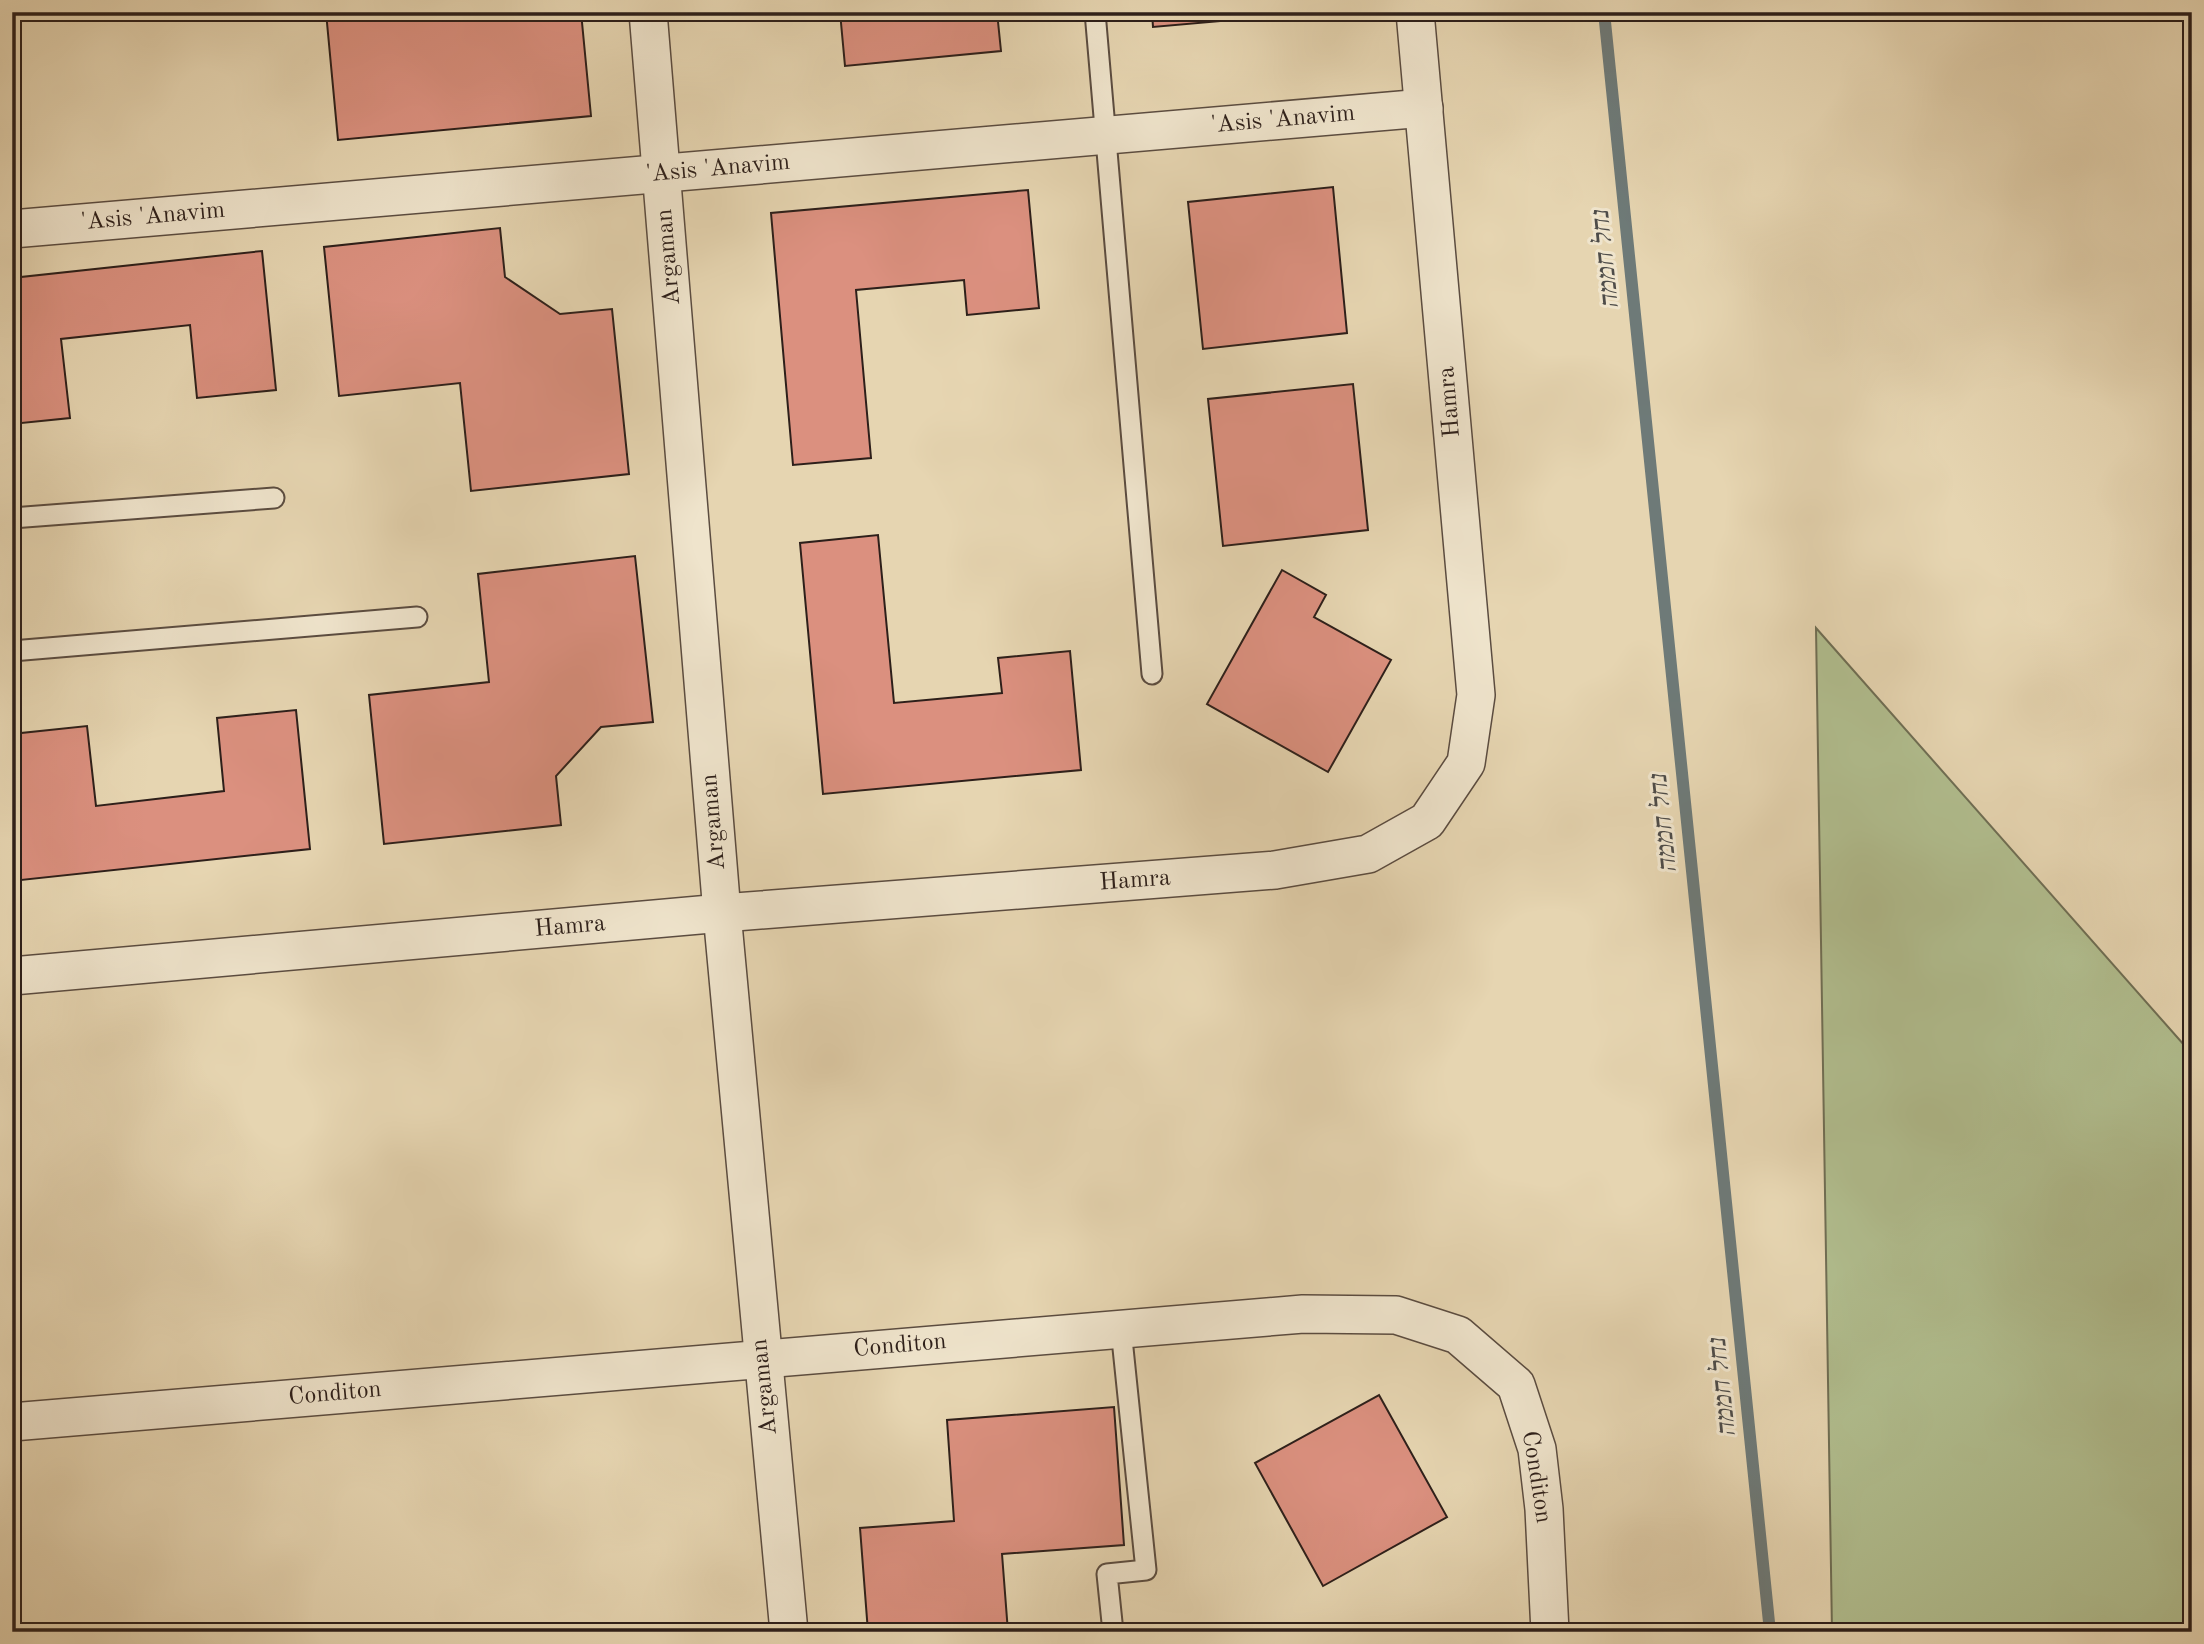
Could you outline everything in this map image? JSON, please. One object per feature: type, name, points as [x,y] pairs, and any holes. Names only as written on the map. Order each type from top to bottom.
[{"type":"street","name":"Argaman","points":[[648,12],[722,913],[789,1632]]},
{"type":"street","name":"Hamra","points":[[12,976],[722,913],[1275,870],[1368,854],[1427,821],[1466,763],[1476,695],[1415,12]]},
{"type":"street","name":"'Asis 'Anavim","points":[[12,229],[1424,108]]},
{"type":"street","name":"Conditon","points":[[12,1422],[762,1357],[1304,1314],[1396,1315],[1458,1335],[1516,1385],[1537,1449],[1545,1509],[1549,1632]]},
{"type":"lane","points":[[1095,12],[1153,674]]},
{"type":"lane","points":[[12,518],[274,498]]},
{"type":"lane","points":[[12,651],[417,617]]},
{"type":"lane","points":[[1113,1632],[1107,1574],[1146,1570],[1121,1329]]},
{"type":"green space","points":[[1816,628],[2192,1054],[2192,1632],[1832,1632]]},
{"type":"building","points":[[326,12],[581,12],[591,116],[338,140]]},
{"type":"building","points":[[840,12],[997,12],[1001,51],[845,66]]},
{"type":"building","points":[[1152,12],[1324,12],[1153,27]]},
{"type":"building","points":[[1333,187],[1347,333],[1203,349],[1188,202]]},
{"type":"building","points":[[1028,190],[1039,308],[967,315],[964,280],[856,290],[871,458],[793,465],[771,213]]},
{"type":"building","points":[[500,228],[505,277],[560,314],[612,309],[629,474],[471,491],[460,383],[339,396],[324,247]]},
{"type":"building","points":[[262,251],[276,390],[197,398],[190,325],[61,339],[70,418],[12,424],[12,278]]},
{"type":"building","points":[[1353,384],[1368,530],[1223,546],[1208,399]]},
{"type":"building","points":[[878,535],[894,703],[1002,693],[998,658],[1070,651],[1081,770],[823,794],[800,543]]},
{"type":"building","points":[[635,556],[653,722],[601,727],[556,776],[561,825],[384,844],[369,695],[489,682],[478,574]]},
{"type":"building","points":[[1282,570],[1326,595],[1314,617],[1391,660],[1328,772],[1207,704]]},
{"type":"building","points":[[296,710],[310,849],[12,881],[12,734],[87,726],[96,806],[224,791],[217,718]]},
{"type":"building","points":[[1379,1395],[1447,1517],[1323,1586],[1255,1463]]},
{"type":"building","points":[[1114,1407],[1124,1545],[1002,1554],[1008,1632],[868,1632],[860,1528],[954,1521],[947,1420]]},
{"type":"building","points":[[1474,1629],[1474,1632],[1414,1632]]},
{"type":"waterway","name":"נחל חממה","points":[[1604,12],[1770,1632]]}]
